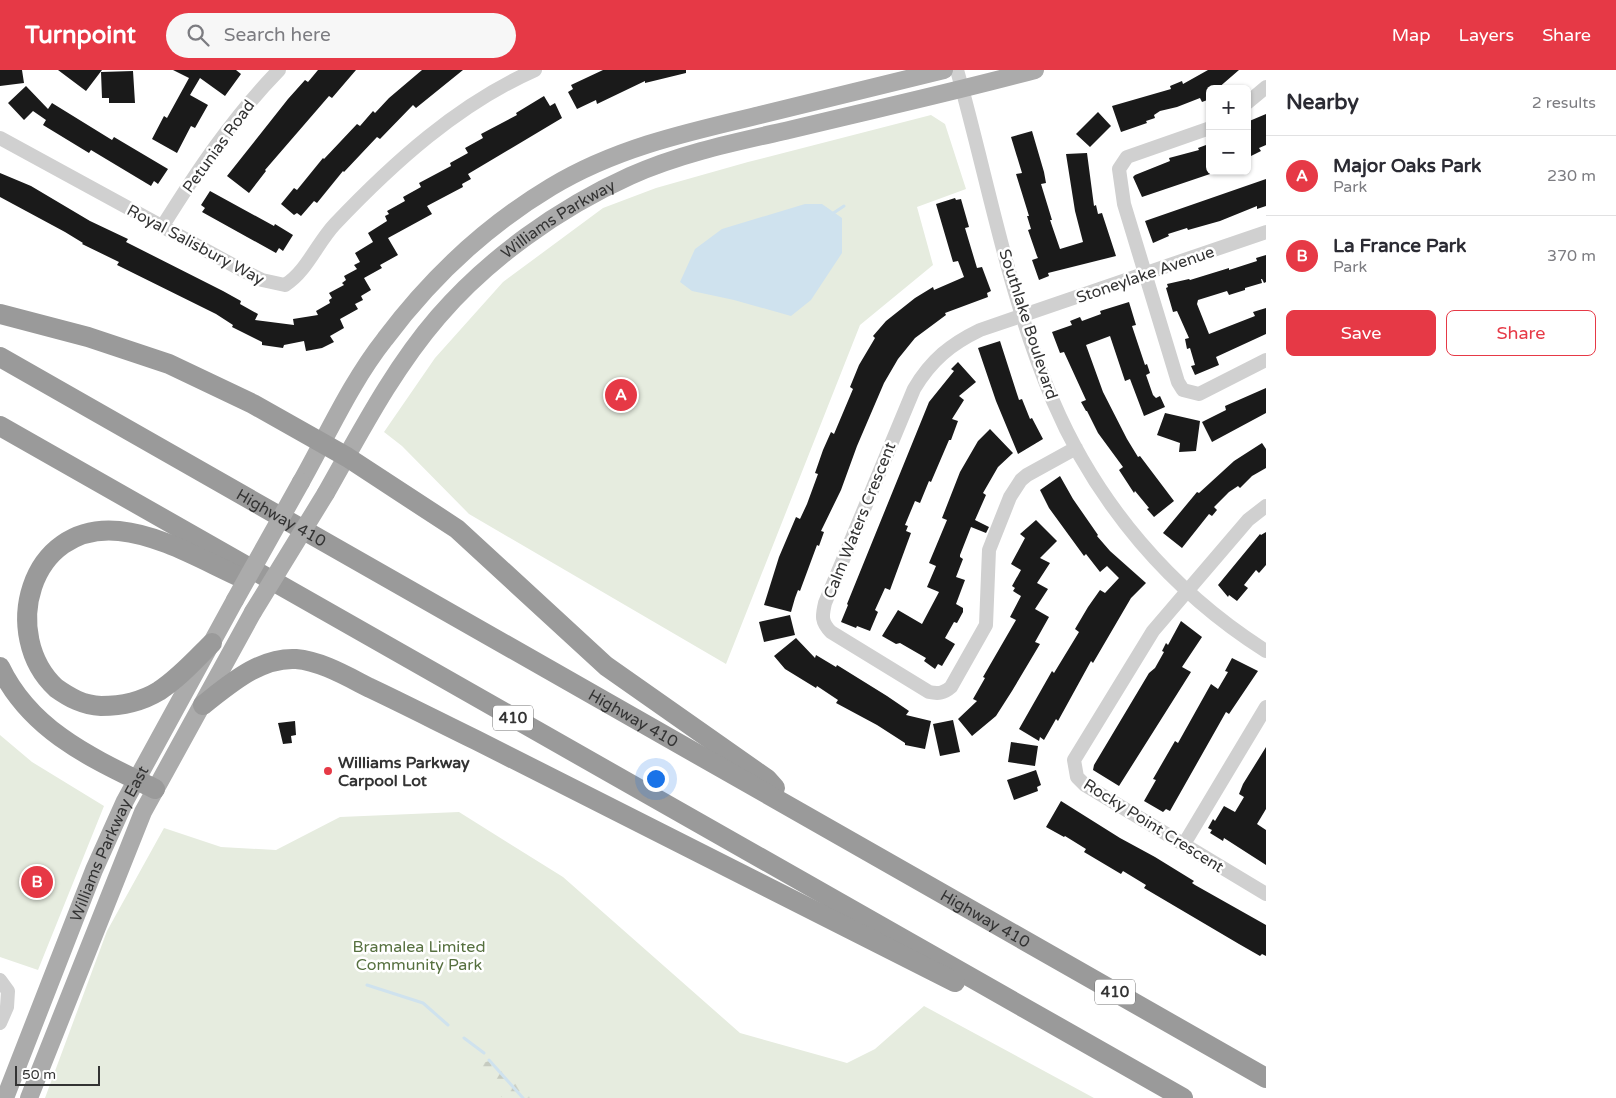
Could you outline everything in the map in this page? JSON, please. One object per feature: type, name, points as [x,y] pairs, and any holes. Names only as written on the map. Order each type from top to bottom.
[{"type":"highway","points":[[0,314],[88,337],[169,364],[253,404],[346,457],[457,529],[606,666],[767,779],[795,810]]},
{"type":"highway","name":"Highway 410","points":[[0,357],[565,677],[1266,1078]]},
{"type":"highway","name":"410","points":[[0,426],[1183,1098]]},
{"type":"highway","points":[[212,643],[175,679],[145,698],[120,705],[80,703],[48,683],[30,661],[22,635],[20,616],[24,590],[32,573],[46,554],[64,541],[86,533],[118,530],[173,547],[278,594],[302,599]]},
{"type":"highway","points":[[203,704],[229,685],[266,663],[281,659],[298,660],[325,668],[415,709],[754,878],[992,1002],[1028,1009]]},
{"type":"highway","points":[[0,667],[21,703],[38,721],[60,737],[155,789]]},
{"type":"main road","name":"Williams Parkway","points":[[236,600],[354,386],[383,340],[420,294],[451,263],[495,227],[551,186],[615,155],[673,135],[944,70]]},
{"type":"main road","name":"Williams Parkway","points":[[253,612],[406,360],[438,317],[471,284],[516,246],[571,207],[631,176],[694,152],[1035,70]]},
{"type":"main road","name":"Williams Parkway East","points":[[5,1098],[94,870],[136,780],[236,600]]},
{"type":"main road","name":"Williams Parkway East","points":[[29,1098],[126,851],[155,789],[253,612]]},
{"type":"street","name":"Petunias Road","points":[[162,227],[206,157],[279,70]]},
{"type":"street","name":"Royal Salisbury Way","points":[[0,138],[262,280],[285,285],[295,278],[333,226],[388,171],[441,127],[482,98],[506,83],[536,70]]},
{"type":"street","name":"Southlake Boulevard","points":[[957,70],[1023,315],[1053,400],[1076,448],[1121,519],[1142,546],[1187,591],[1232,627],[1266,650]]},
{"type":"street","points":[[1251,100],[1266,87]]},
{"type":"street","points":[[1206,129],[1127,157],[1122,162],[1119,176],[1124,204],[1178,382],[1183,390],[1199,394],[1266,360]]},
{"type":"street","name":"Stoneylake Avenue","points":[[1023,315],[1266,232]]},
{"type":"street","name":"Calm Waters Crescent","points":[[1023,315],[963,338],[947,348],[924,373],[914,388],[825,603],[822,616],[823,625],[831,632],[929,692],[942,693],[951,687],[986,625],[990,550],[1010,497],[1021,480],[1027,475],[1076,448]]},
{"type":"street","name":"Rocky Point Crescent","points":[[1266,506],[1248,520],[1145,642],[1074,760],[1077,778],[1085,785],[1266,894]]},
{"type":"street","points":[[1184,844],[1266,707]]},
{"type":"street","points":[[0,980],[8,991],[7,1007],[0,1023]]},
{"type":"green space","points":[[931,115],[945,124],[966,189],[917,207],[933,265],[860,325],[726,664],[469,514],[402,446],[384,432],[435,358],[503,282],[603,208],[656,188],[748,162]]},
{"type":"green space","points":[[0,735],[32,762],[104,806],[38,970],[0,957]]},
{"type":"green space","name":"Bramalea Limited Community Park","points":[[459,812],[563,877],[740,1033],[847,1063],[875,1049],[924,1006],[1094,1098],[45,1098],[107,931],[164,828],[221,847],[276,850],[340,817]]},
{"type":"green space","points":[[501,1058],[530,1088],[543,1098],[500,1097],[479,1067],[482,1063]]},
{"type":"water","points":[[805,204],[822,204],[842,218],[842,253],[811,300],[791,316],[734,300],[692,291],[680,282],[695,249],[722,229]]},
{"type":"building","points":[[0,70],[22,70],[24,83],[0,86]]},
{"type":"building","points":[[58,70],[102,70],[86,91]]},
{"type":"building","points":[[173,70],[236,70],[241,74],[225,96],[200,78],[190,95],[208,105],[195,128],[191,126],[177,153],[152,139],[164,116],[167,118],[189,78]]},
{"type":"building","points":[[318,70],[356,70],[332,98],[329,96],[265,170],[249,193],[227,176],[288,99],[305,80],[308,82]]},
{"type":"building","points":[[422,70],[463,70],[416,108],[413,105],[380,139],[377,137],[343,171],[317,203],[314,201],[301,216],[297,213],[294,215],[281,204],[294,188],[297,190],[323,158],[357,124],[360,126],[373,111],[375,113],[389,98]]},
{"type":"building","points":[[603,70],[686,70],[686,73],[645,83],[645,81],[597,104],[596,100],[577,109],[568,92],[573,89],[571,85]]},
{"type":"building","points":[[1208,70],[1239,70],[1222,85],[1206,85],[1206,100],[1202,102],[1200,98],[1160,111],[1154,115],[1155,118],[1146,121],[1147,123],[1121,132],[1112,106],[1171,89],[1170,86],[1182,81],[1183,84]]},
{"type":"building","points":[[133,71],[135,103],[109,103],[109,98],[102,98],[101,72]]},
{"type":"building","points":[[26,86],[48,109],[52,103],[112,140],[114,137],[168,169],[158,184],[154,181],[151,186],[91,150],[89,153],[43,125],[46,120],[33,111],[24,120],[8,103]]},
{"type":"building","points":[[544,96],[550,106],[555,103],[562,118],[468,174],[471,179],[462,184],[463,187],[427,206],[432,214],[388,238],[398,255],[380,265],[382,268],[364,278],[371,290],[361,296],[363,300],[355,304],[358,309],[340,319],[344,328],[330,336],[334,342],[322,348],[306,351],[304,341],[284,345],[283,348],[262,345],[262,342],[232,327],[233,325],[216,314],[117,265],[119,262],[82,244],[65,232],[0,197],[0,173],[31,186],[90,221],[128,239],[126,242],[241,301],[240,304],[258,314],[255,320],[294,325],[293,319],[318,315],[316,311],[330,303],[329,300],[332,298],[329,293],[344,285],[342,283],[346,280],[344,276],[357,269],[354,265],[360,262],[355,253],[373,242],[368,233],[387,221],[385,216],[389,214],[387,211],[405,201],[403,197],[421,187],[419,183],[451,166],[450,163],[468,153],[465,148],[483,138],[481,134],[517,115],[516,113]]},
{"type":"building","points":[[1098,112],[1111,126],[1090,147],[1076,134]]},
{"type":"building","points":[[1266,114],[1266,145],[1259,148],[1261,151],[1251,156],[1251,130],[1251,120]]},
{"type":"building","points":[[1032,131],[1046,183],[1041,184],[1060,249],[1083,242],[1075,211],[1066,154],[1087,153],[1094,206],[1096,205],[1098,214],[1102,213],[1116,256],[1048,273],[1049,276],[1039,280],[1032,260],[1038,258],[1028,230],[1031,229],[1027,216],[1029,216],[1016,174],[1022,173],[1011,137]]},
{"type":"building","points":[[1206,145],[1207,175],[1142,197],[1133,177],[1135,175],[1170,161],[1169,158],[1199,150],[1198,148]]},
{"type":"building","points":[[1266,179],[1266,206],[1257,209],[1257,206],[1220,221],[1168,234],[1169,236],[1153,243],[1145,221]]},
{"type":"building","points":[[210,191],[293,235],[283,251],[279,248],[276,253],[202,212],[205,208],[201,205]]},
{"type":"building","points":[[955,198],[956,200],[961,199],[969,227],[965,228],[977,268],[982,267],[991,291],[987,293],[988,297],[945,313],[946,315],[915,338],[898,359],[884,383],[857,446],[841,490],[821,531],[824,532],[819,546],[817,545],[791,612],[764,605],[779,557],[796,517],[800,519],[807,504],[818,474],[815,473],[823,450],[831,432],[834,434],[853,389],[850,387],[859,365],[875,338],[873,336],[886,321],[915,298],[933,287],[934,290],[964,277],[958,261],[953,262],[936,204]]},
{"type":"building","points":[[1266,255],[1266,282],[1264,283],[1261,279],[1262,283],[1245,288],[1245,290],[1229,295],[1227,291],[1198,300],[1197,304],[1209,334],[1255,316],[1253,312],[1266,308],[1266,334],[1216,357],[1219,365],[1195,375],[1191,366],[1195,365],[1190,348],[1187,349],[1185,339],[1189,338],[1177,311],[1173,312],[1166,288],[1168,287],[1167,284],[1190,280],[1229,268],[1229,270],[1257,261],[1256,258]]},
{"type":"building","points":[[1129,302],[1136,325],[1132,326],[1145,365],[1147,364],[1150,373],[1146,375],[1153,395],[1156,398],[1160,396],[1165,407],[1144,416],[1130,379],[1125,381],[1110,336],[1086,345],[1103,392],[1127,439],[1138,457],[1140,456],[1174,501],[1154,517],[1135,491],[1134,493],[1119,470],[1123,467],[1098,433],[1081,402],[1086,400],[1064,352],[1060,353],[1052,332],[1072,325],[1070,321],[1080,317],[1082,321],[1101,314],[1100,311]]},
{"type":"building","points":[[1000,341],[1019,400],[1022,399],[1030,419],[1032,418],[1043,439],[1018,454],[996,401],[978,348]]},
{"type":"building","points":[[958,362],[976,382],[959,396],[964,400],[952,419],[958,421],[951,440],[949,440],[920,503],[915,501],[905,525],[908,526],[906,531],[911,533],[890,590],[885,588],[875,610],[878,612],[870,631],[841,622],[929,402],[954,371],[951,369]]},
{"type":"building","points":[[1266,388],[1266,413],[1212,442],[1202,422],[1226,410],[1225,406]]},
{"type":"building","points":[[1165,413],[1200,421],[1196,451],[1179,452],[1180,443],[1157,435]]},
{"type":"building","points":[[990,429],[1013,453],[998,467],[983,493],[986,495],[975,520],[989,527],[986,533],[971,527],[960,555],[963,559],[956,577],[965,580],[956,604],[963,608],[963,612],[957,623],[954,622],[945,638],[955,644],[942,666],[938,664],[935,669],[924,661],[926,658],[900,643],[896,644],[882,636],[898,610],[922,624],[939,592],[927,587],[936,566],[929,563],[947,520],[942,518],[960,472],[978,441]]},
{"type":"building","points":[[1262,443],[1266,449],[1266,468],[1252,476],[1240,488],[1238,486],[1229,492],[1214,507],[1217,510],[1212,516],[1209,514],[1182,548],[1163,533],[1197,492],[1199,493],[1234,461]]},
{"type":"building","points":[[1060,476],[1097,536],[1110,551],[1146,583],[1131,598],[1093,663],[1091,661],[1058,721],[1056,719],[1044,740],[1040,737],[1039,741],[1019,729],[1052,671],[1054,673],[1079,632],[1075,629],[1088,607],[1100,590],[1105,593],[1119,578],[1107,566],[1100,572],[1086,554],[1084,556],[1049,508],[1040,490]]},
{"type":"building","points":[[1036,520],[1057,541],[1040,558],[1050,563],[1037,583],[1048,589],[1035,609],[1049,617],[1035,642],[1040,644],[996,716],[972,736],[958,719],[977,701],[973,699],[985,678],[983,677],[1016,620],[1010,617],[1021,596],[1013,591],[1015,588],[1012,586],[1021,570],[1011,564],[1025,538],[1020,534]]},
{"type":"building","points":[[1266,532],[1266,565],[1259,573],[1256,570],[1244,585],[1248,588],[1237,601],[1229,595],[1228,597],[1218,585],[1260,534]]},
{"type":"building","points":[[790,615],[795,635],[764,642],[759,622]]},
{"type":"building","points":[[1181,621],[1202,637],[1182,667],[1191,672],[1119,786],[1093,770],[1094,765],[1149,673],[1155,668],[1164,652],[1162,651],[1166,643],[1168,645]]},
{"type":"building","points":[[796,638],[815,658],[816,655],[836,667],[837,665],[887,696],[909,711],[906,715],[931,721],[925,749],[905,745],[905,743],[877,725],[836,703],[838,700],[817,686],[816,688],[785,669],[774,656]]},
{"type":"building","points":[[1232,658],[1258,671],[1229,714],[1226,712],[1170,811],[1166,809],[1163,812],[1144,801],[1156,780],[1153,779],[1175,741],[1178,743],[1211,684],[1218,689],[1228,672],[1225,671]]},
{"type":"building","points":[[953,720],[960,752],[940,756],[933,724]]},
{"type":"building","points":[[295,721],[296,735],[291,736],[292,743],[283,744],[278,723]]},
{"type":"building","points":[[1011,742],[1038,746],[1035,766],[1008,762]]},
{"type":"building","points":[[1266,747],[1266,809],[1257,824],[1266,830],[1266,865],[1224,838],[1223,841],[1210,833],[1212,830],[1208,828],[1213,819],[1215,821],[1224,806],[1235,812],[1244,797],[1239,794],[1243,784]]},
{"type":"building","points":[[1036,770],[1041,785],[1037,787],[1038,791],[1014,800],[1007,780]]},
{"type":"building","points":[[1061,801],[1194,881],[1192,883],[1195,885],[1266,925],[1266,956],[1262,954],[1260,956],[1239,944],[1144,888],[1146,885],[1123,871],[1121,874],[1084,852],[1086,849],[1046,827]]},
{"type":"waterway","points":[[832,214],[844,206]]},
{"type":"waterway","points":[[367,985],[423,1003],[448,1025]]},
{"type":"waterway","points":[[464,1038],[484,1053]]},
{"type":"waterway","points":[[489,1060],[523,1098]]},
{"type":"place","name":"Major Oaks Park","points":[[621,395]]},
{"type":"place","name":"Williams Parkway Carpool Lot","points":[[328,771]]},
{"type":"place","name":"La France Park","points":[[37,882]]}]
